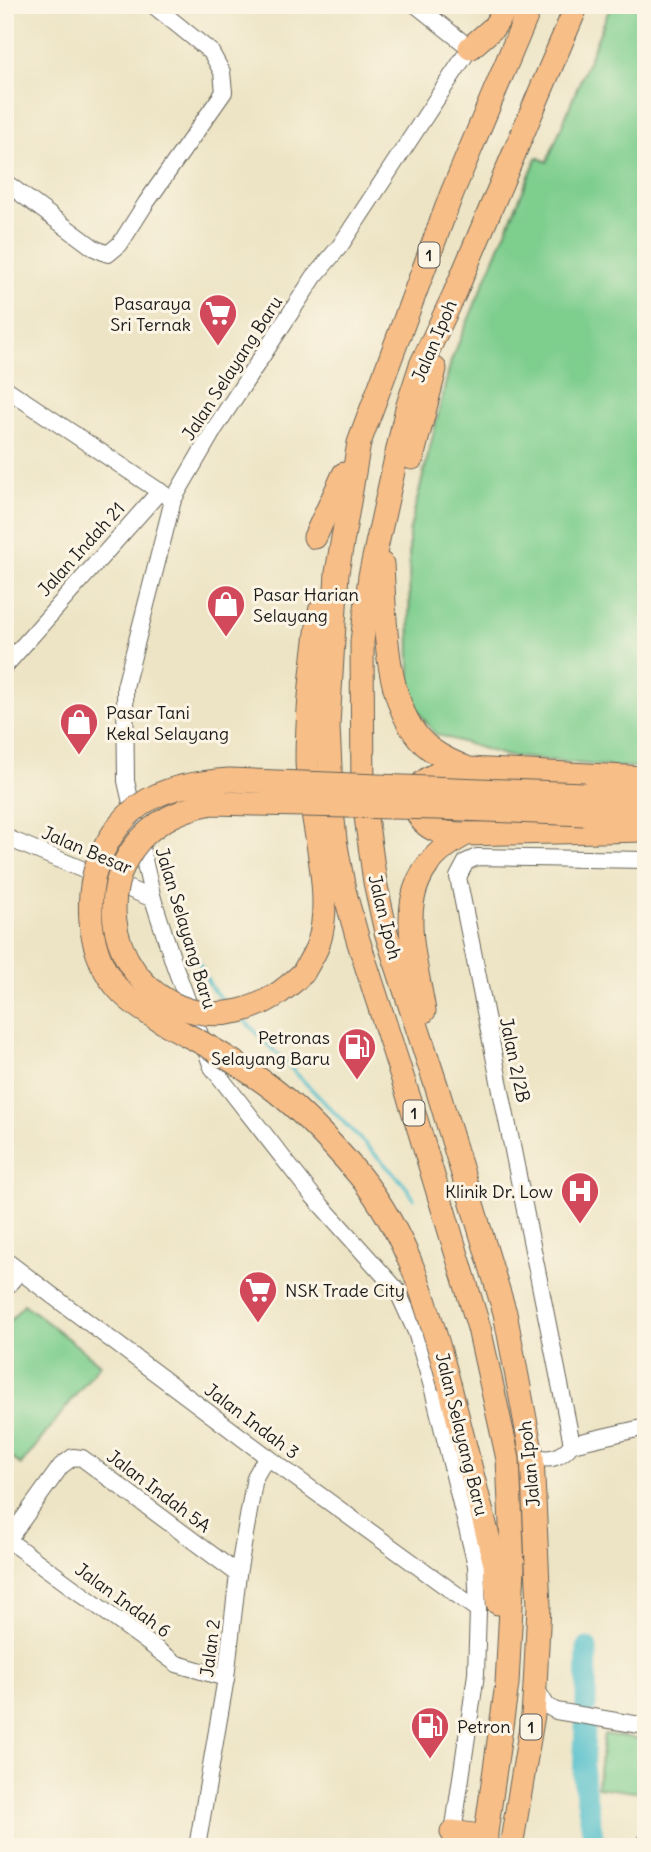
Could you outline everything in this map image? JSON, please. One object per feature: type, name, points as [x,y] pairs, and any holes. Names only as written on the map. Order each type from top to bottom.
[{"type":"highway","points":[[470,48],[493,28],[509,5]]},
{"type":"highway","name":"Jalan Ipoh","points":[[485,1842],[507,1684],[513,1569],[508,1459],[479,1328],[358,940],[335,840],[329,775],[331,660],[337,573],[359,443],[452,193],[531,5]]},
{"type":"highway","name":"Jalan Ipoh","points":[[511,1847],[530,1734],[535,1686],[539,1606],[531,1456],[505,1313],[437,1088],[386,932],[375,881],[363,782],[362,642],[370,576],[407,408],[421,365],[454,295],[577,5]]},
{"type":"highway","points":[[470,48],[491,40],[497,41],[502,53],[503,68]]},
{"type":"highway","points":[[406,487],[454,295]]},
{"type":"highway","points":[[315,537],[359,443]]},
{"type":"highway","points":[[349,492],[323,589],[312,665],[307,761],[321,875],[323,919],[318,943],[303,973],[273,998],[237,1012],[194,1010],[170,1003],[145,984],[125,957],[115,923],[114,890],[133,849],[148,830],[192,807],[212,803],[437,808],[584,804],[646,797]]},
{"type":"highway","points":[[380,536],[394,692],[415,735],[448,760],[469,769]]},
{"type":"highway","points":[[646,778],[469,769],[436,775],[417,789],[414,799],[416,812],[424,822],[433,829],[448,834],[646,830]]},
{"type":"highway","points":[[495,1784],[498,1582],[494,1555],[450,1387],[415,1271],[382,1206],[360,1177],[291,1104],[264,1083],[203,1044],[139,1009],[118,990],[103,968],[93,940],[89,897],[92,879],[106,845],[128,815],[159,794],[177,786],[200,782],[229,780],[584,804],[646,816]]},
{"type":"highway","points":[[437,1088],[417,969],[411,897],[418,877],[432,858],[448,843],[466,834]]},
{"type":"highway","points":[[451,1839],[485,1842]]},
{"type":"street","points":[[5,182],[94,248],[108,254],[120,244],[224,92],[222,72],[211,52],[153,5]]},
{"type":"street","points":[[416,5],[470,48]]},
{"type":"street","name":"Jalan Selayang Baru","points":[[451,1839],[477,1674],[478,1610],[475,1565],[433,1390],[416,1332],[401,1296],[312,1195],[212,1067],[153,899],[126,780],[125,687],[166,496],[215,428],[314,277],[340,246],[470,48]]},
{"type":"street","points":[[5,388],[166,496]]},
{"type":"street","name":"Jalan Indah 21","points":[[5,666],[166,496]]},
{"type":"street","name":"Jalan Besar","points":[[5,837],[153,899]]},
{"type":"street","name":"Jalan 2/2B","points":[[572,1444],[458,877],[466,862],[477,857],[645,859]]},
{"type":"street","name":"Jalan Indah 3","points":[[5,1260],[478,1610]]},
{"type":"street","points":[[5,1289],[19,1272]]},
{"type":"street","points":[[531,1456],[547,1460],[558,1457],[572,1444],[646,1427]]},
{"type":"street","name":"Jalan 2","points":[[197,1847],[226,1678],[238,1574],[255,1477],[267,1456]]},
{"type":"street","name":"Jalan Indah 5A","points":[[7,1539],[61,1466],[74,1457],[82,1458],[238,1574]]},
{"type":"street","name":"Jalan Indah 6","points":[[7,1539],[177,1664],[226,1678]]},
{"type":"street","points":[[535,1686],[547,1706],[564,1713],[646,1726]]},
{"type":"street","points":[[530,1734],[536,1726],[564,1713]]},
{"type":"street","points":[[644,1847],[646,1841]]},
{"type":"green space","points":[[611,5],[646,5],[646,767],[612,767],[507,756],[435,734],[420,714],[410,690],[409,533],[451,361],[537,157],[547,162]]},
{"type":"green space","points":[[24,1304],[100,1364],[21,1465],[5,1452],[5,1327]]},
{"type":"green space","points":[[604,1734],[646,1740],[642,1793],[597,1787]]},
{"type":"waterway","points":[[188,940],[212,989],[226,1003]]},
{"type":"waterway","points":[[242,1018],[405,1185],[414,1199]]},
{"type":"waterway","points":[[586,1706],[587,1648]]},
{"type":"waterway","points":[[585,1727],[583,1778],[595,1847]]},
{"type":"place","name":"Pasaraya Sri Ternak","points":[[218,347]]},
{"type":"place","name":"Pasar Harian Selayang","points":[[226,638]]},
{"type":"place","name":"Pasar Tani Kekal Selayang","points":[[79,756]]},
{"type":"place","name":"Petronas Selayang Baru","points":[[357,1081]]},
{"type":"place","name":"Klinik Dr. Low","points":[[580,1225]]},
{"type":"place","name":"NSK Trade City","points":[[258,1324]]},
{"type":"place","name":"Petron","points":[[430,1760]]}]
